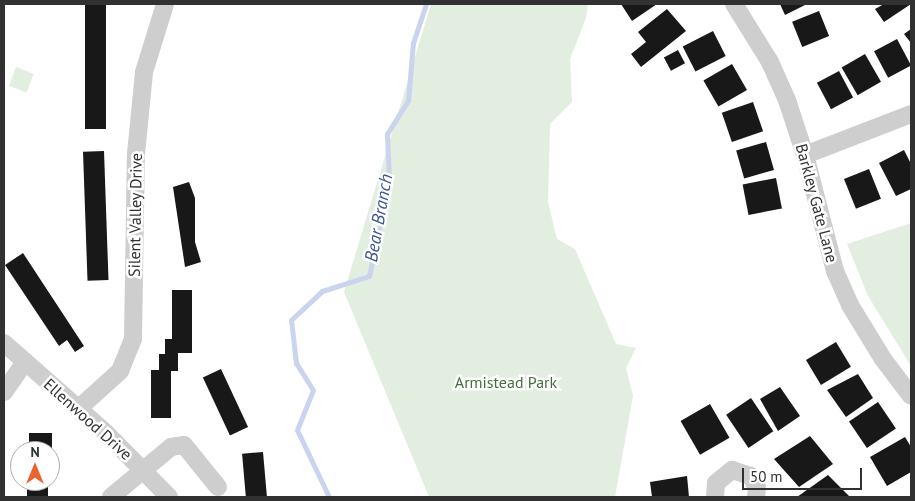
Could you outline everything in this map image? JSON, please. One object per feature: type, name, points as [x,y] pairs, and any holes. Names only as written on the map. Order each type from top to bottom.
[{"type":"street","name":"Silent Valley Drive","points":[[78,409],[120,371],[133,339],[136,154],[144,72],[165,4]]},
{"type":"street","name":"Barkley Gate Lane","points":[[734,4],[770,62],[794,116],[835,271],[865,332],[911,396]]},
{"type":"street","points":[[805,155],[909,115]]},
{"type":"street","name":"Ellenwood Drive","points":[[4,343],[146,471],[169,497]]},
{"type":"street","points":[[4,392],[25,362]]},
{"type":"street","points":[[111,497],[146,471],[171,447],[184,445],[218,487]]},
{"type":"street","points":[[715,497],[716,483],[720,476],[739,470],[755,482],[756,497]]},
{"type":"green space","name":"Armistead Park","points":[[431,4],[588,4],[586,18],[570,59],[572,102],[550,124],[548,202],[557,239],[575,249],[616,344],[636,348],[626,368],[633,396],[615,497],[429,497],[344,292]]},
{"type":"green space","points":[[16,67],[34,74],[27,92],[9,86]]},
{"type":"green space","points":[[911,223],[911,366],[868,296],[847,244]]},
{"type":"building","points":[[85,4],[106,4],[106,129],[85,129]]},
{"type":"building","points":[[621,4],[657,4],[632,21]]},
{"type":"building","points":[[780,4],[807,4],[785,15]]},
{"type":"building","points":[[884,4],[911,4],[884,22],[875,9]]},
{"type":"building","points":[[667,9],[686,31],[641,67],[631,54],[646,42],[638,32]]},
{"type":"building","points":[[819,11],[829,36],[802,47],[792,22]]},
{"type":"building","points":[[911,29],[911,43],[904,34]]},
{"type":"building","points":[[713,31],[726,56],[695,71],[683,46]]},
{"type":"building","points":[[897,39],[911,66],[888,78],[874,51]]},
{"type":"building","points":[[678,50],[685,63],[671,71],[664,58]]},
{"type":"building","points":[[865,54],[881,82],[858,95],[842,68]]},
{"type":"building","points":[[732,64],[747,90],[718,106],[703,80]]},
{"type":"building","points":[[839,71],[853,97],[831,109],[817,83]]},
{"type":"building","points":[[753,102],[763,131],[732,142],[722,113]]},
{"type":"building","points":[[766,142],[774,170],[744,178],[736,151]]},
{"type":"building","points":[[904,150],[911,164],[911,189],[896,196],[879,163]]},
{"type":"building","points":[[104,151],[109,280],[88,281],[83,152]]},
{"type":"building","points":[[869,169],[881,199],[856,209],[844,179]]},
{"type":"building","points":[[776,178],[782,208],[749,215],[743,184]]},
{"type":"building","points":[[189,182],[195,198],[195,242],[201,262],[185,267],[173,187]]},
{"type":"building","points":[[23,253],[84,346],[75,352],[67,340],[59,346],[5,265]]},
{"type":"building","points":[[172,290],[192,290],[192,353],[178,353],[178,371],[171,371],[171,418],[151,418],[151,370],[159,370],[159,354],[165,354],[165,339],[172,339]]},
{"type":"building","points":[[836,342],[851,367],[821,385],[806,360]]},
{"type":"building","points":[[221,369],[248,427],[230,435],[203,377]]},
{"type":"building","points":[[858,374],[873,398],[846,417],[827,390]]},
{"type":"building","points":[[780,387],[800,416],[778,431],[760,399]]},
{"type":"building","points":[[751,398],[773,431],[748,448],[726,415]]},
{"type":"building","points":[[878,402],[896,429],[867,448],[849,422]]},
{"type":"building","points":[[710,404],[730,438],[700,455],[681,421]]},
{"type":"building","points":[[29,433],[52,433],[52,441],[29,441]]},
{"type":"building","points":[[810,436],[833,464],[799,487],[774,459]]},
{"type":"building","points":[[905,437],[911,447],[911,472],[887,486],[870,457]]},
{"type":"building","points":[[263,452],[267,497],[246,497],[242,454]]},
{"type":"building","points":[[828,475],[849,496],[797,497]]},
{"type":"building","points":[[687,476],[689,497],[652,497],[650,482]]},
{"type":"building","points":[[27,491],[48,491],[48,497],[27,497]]},
{"type":"waterway","name":"Bear Branch","points":[[329,497],[297,430],[313,390],[296,363],[291,320],[322,291],[369,276],[389,180],[387,134],[408,100],[413,43],[426,4]]}]
